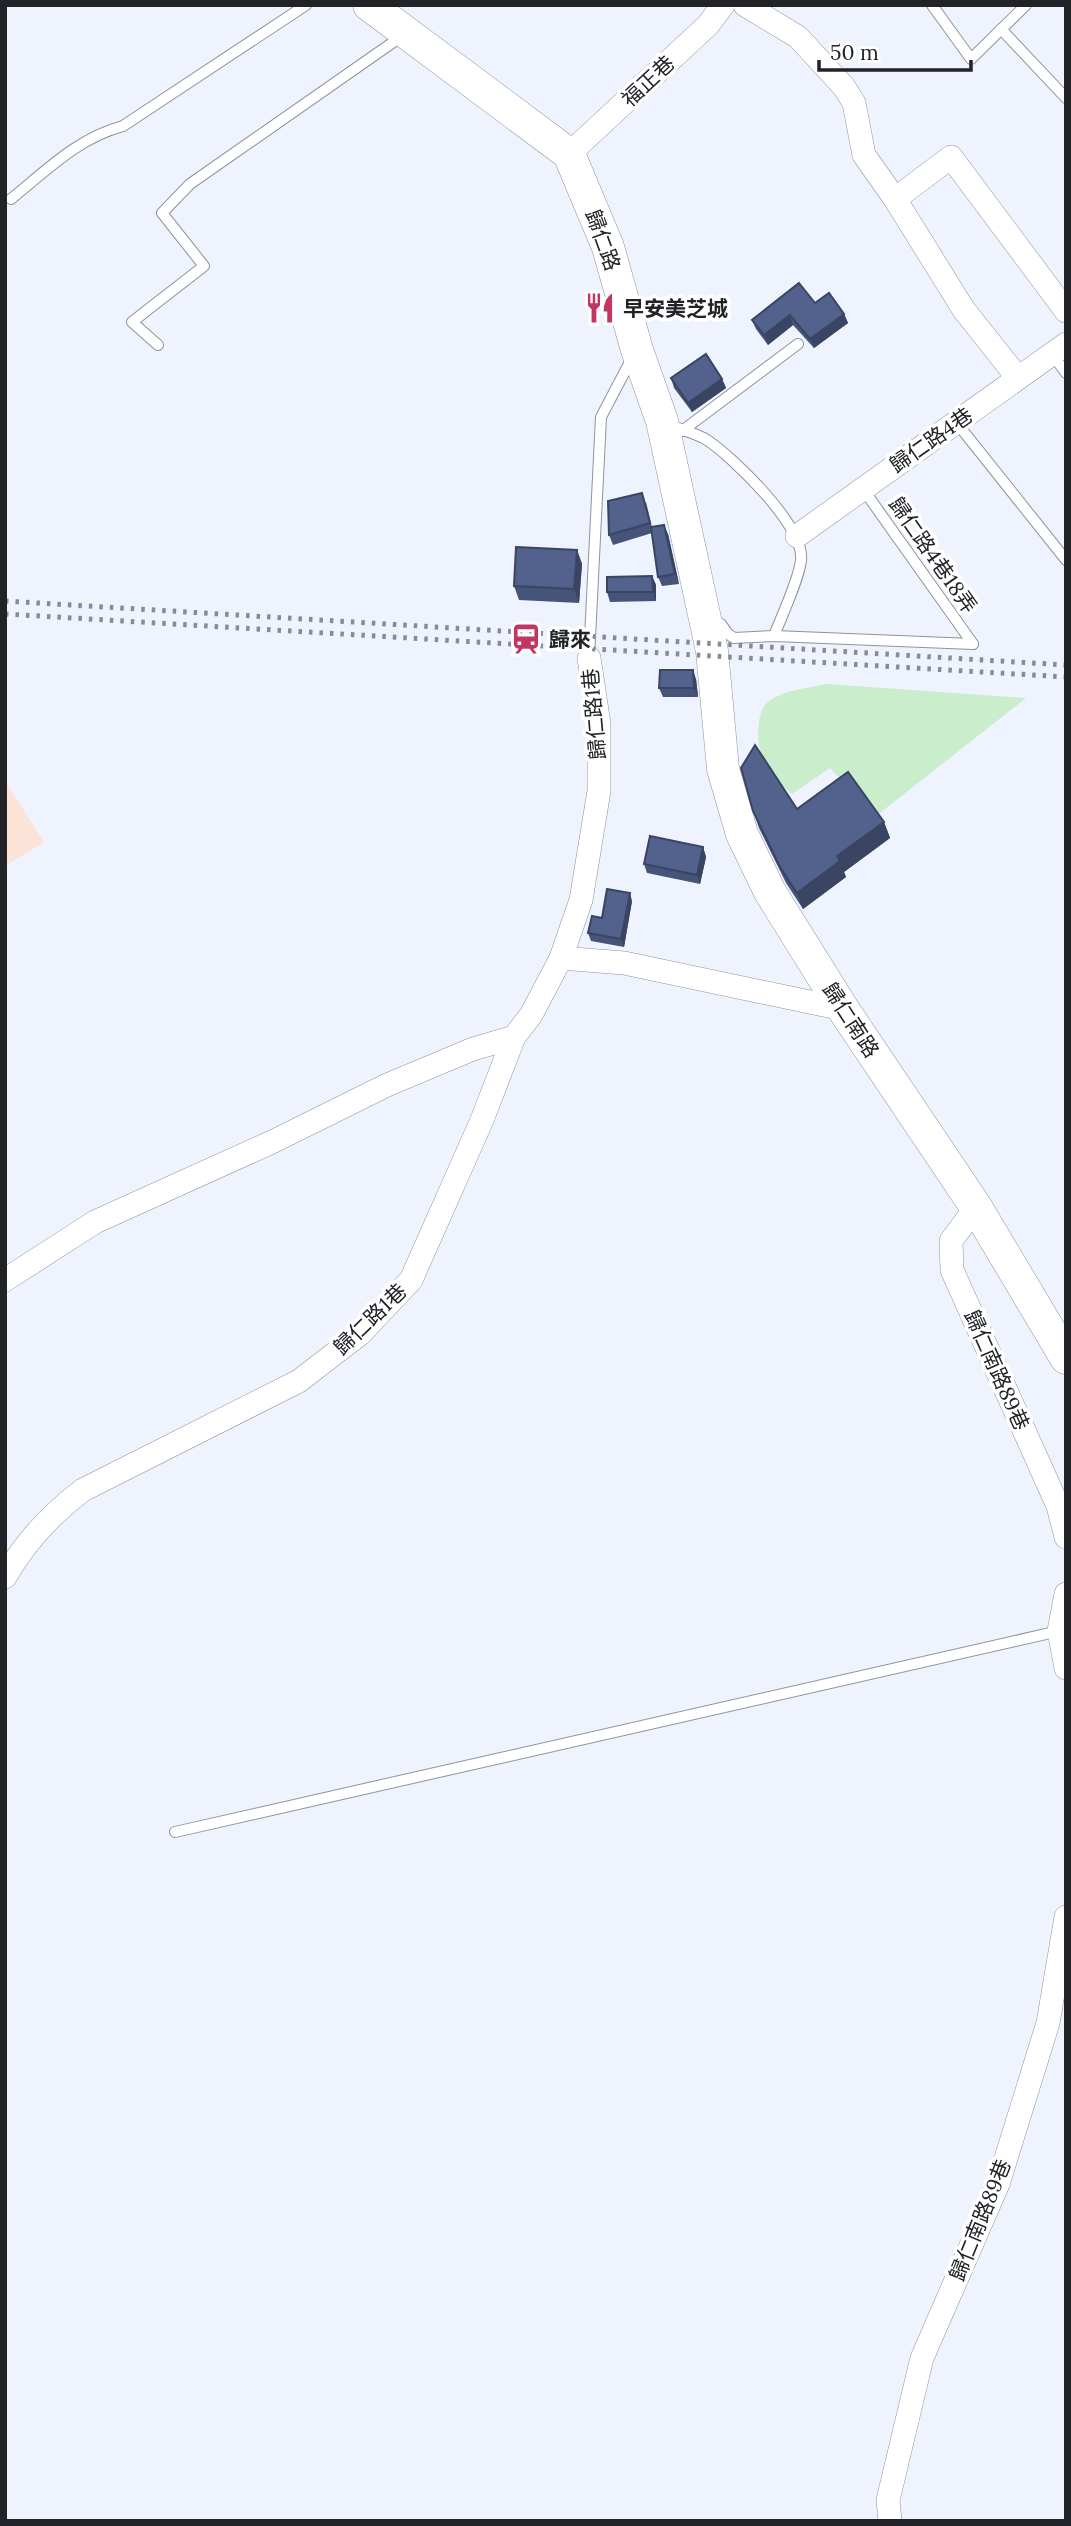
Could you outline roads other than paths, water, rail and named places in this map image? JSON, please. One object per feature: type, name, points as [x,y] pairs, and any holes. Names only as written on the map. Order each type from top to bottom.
[{"type":"street","points":[[369,5],[569,154]]},
{"type":"street","name":"福正巷","points":[[569,154],[708,26],[723,5]]},
{"type":"street","points":[[745,5],[798,37],[844,87],[854,103],[864,155],[964,310],[1018,378]]},
{"type":"street","name":"歸仁路","points":[[569,154],[608,247],[637,350],[672,426],[712,651]]},
{"type":"street","points":[[895,200],[951,156],[1066,311]]},
{"type":"street","name":"歸仁路4巷","points":[[797,536],[1059,349]]},
{"type":"street","name":"歸仁南路","points":[[712,651],[723,769],[742,834],[770,892],[843,1009],[976,1207],[1066,1358]]},
{"type":"street","name":"歸仁路1巷","points":[[5,1577],[54,1512],[83,1490],[299,1381],[360,1334],[411,1280],[482,1120],[514,1037],[531,1015],[561,958],[581,900],[599,791],[599,724],[589,658]]},
{"type":"street","points":[[561,958],[624,963],[843,1009]]},
{"type":"street","points":[[5,1280],[95,1222],[272,1142],[387,1085],[473,1049],[514,1037]]},
{"type":"street","name":"歸仁南路89巷","points":[[976,1207],[951,1241],[952,1270],[1058,1506],[1066,1537]]},
{"type":"street","points":[[1066,1594],[1059,1631],[1066,1668]]},
{"type":"street","name":"歸仁南路89巷","points":[[890,2521],[888,2500],[922,2358],[998,2185],[1048,2023],[1066,1917]]},
{"type":"lane","points":[[11,199],[83,142],[99,133],[122,126],[306,5]]},
{"type":"lane","points":[[933,5],[971,59],[1026,5]]},
{"type":"lane","points":[[1001,29],[1066,98]]},
{"type":"lane","points":[[158,345],[132,322],[204,265],[162,213],[190,184],[405,34]]},
{"type":"lane","points":[[672,426],[799,344]]},
{"type":"lane","points":[[1059,349],[1066,373]]},
{"type":"lane","name":"歸仁路1巷","points":[[589,658],[601,417],[637,350]]},
{"type":"lane","points":[[957,422],[1066,560]]},
{"type":"lane","points":[[672,426],[706,439],[738,467],[784,516],[797,536],[801,559],[774,636],[734,638],[728,635],[717,621],[705,617]]},
{"type":"lane","name":"歸仁路4巷18弄","points":[[774,636],[972,644],[863,488]]},
{"type":"lane","points":[[175,1832],[1059,1631]]},
{"type":"railway","points":[[5,601],[1066,665]]},
{"type":"railway","points":[[5,614],[1066,677]]},
{"type":"place","name":"早安美芝城","points":[[600,308]]},
{"type":"place","name":"歸來","points":[[526,639]]}]
